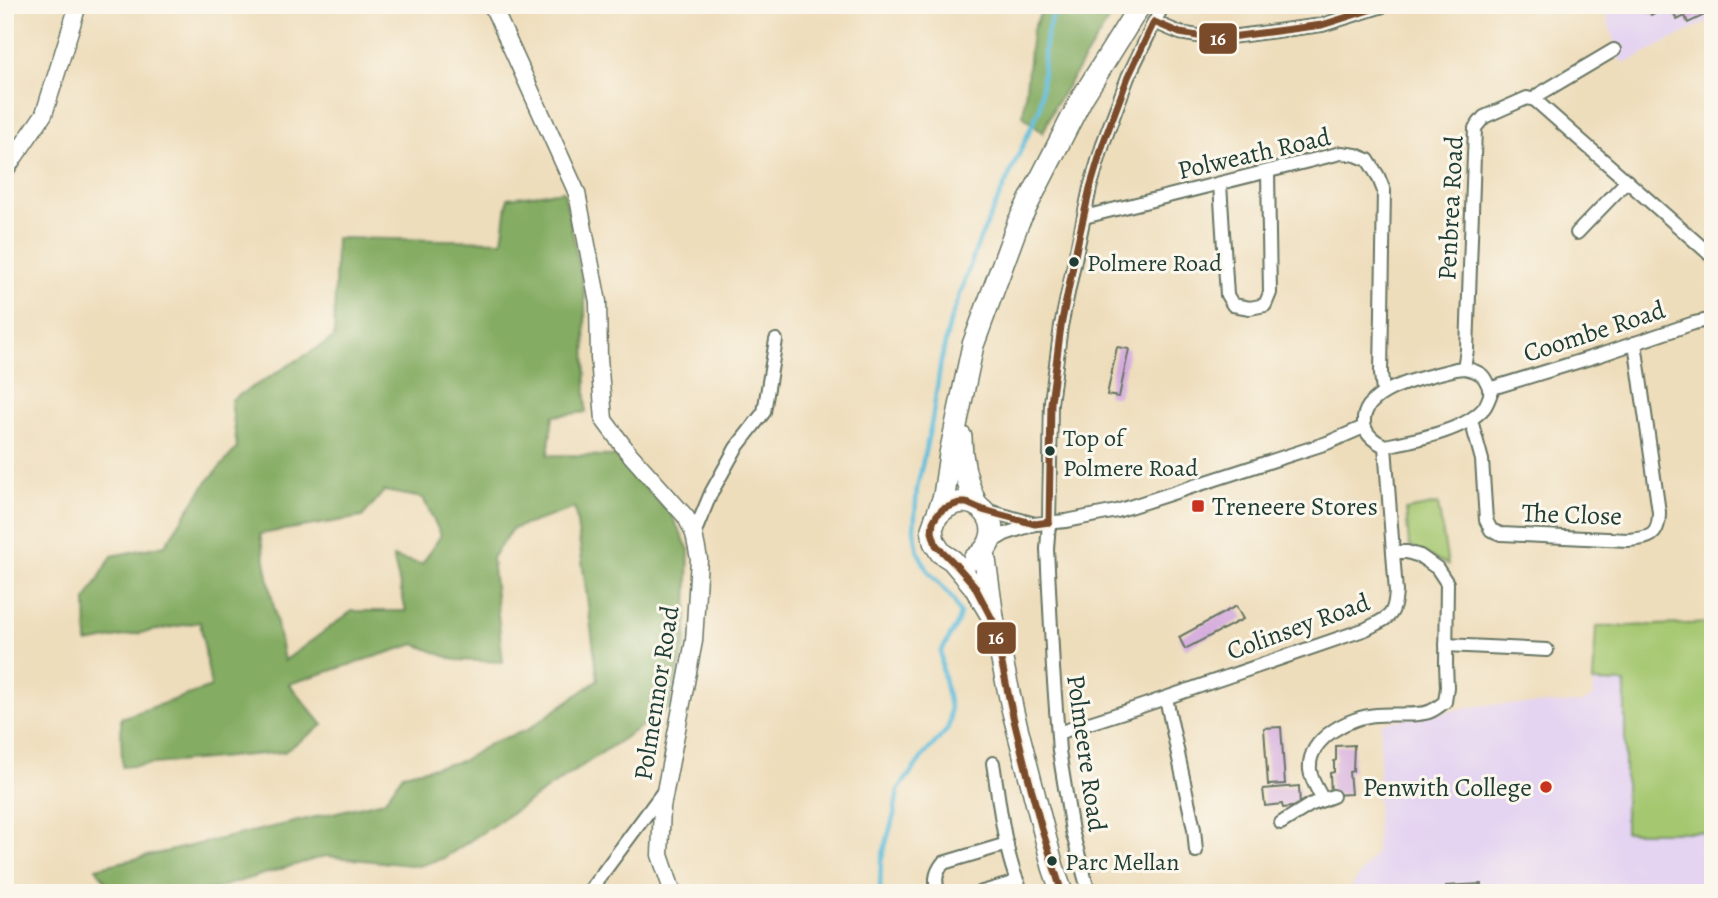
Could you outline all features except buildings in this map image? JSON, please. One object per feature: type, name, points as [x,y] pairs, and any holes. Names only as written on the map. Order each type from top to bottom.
[{"type":"highway","points":[[993,618],[974,586],[951,560],[941,553],[934,542],[932,529],[944,496],[973,345],[1018,223],[1082,98],[1140,5]]},
{"type":"highway","points":[[962,393],[961,443],[969,489],[992,526],[986,548],[993,618],[1016,725],[1062,893]]},
{"type":"highway","points":[[936,517],[944,508],[954,503],[966,502],[980,508]]},
{"type":"highway","points":[[951,560],[963,562],[974,559],[986,548]]},
{"type":"street","points":[[5,171],[44,114],[78,5]]},
{"type":"street","name":"Polmennor Road","points":[[492,5],[577,193],[598,302],[604,420],[627,451],[686,517],[694,534],[699,559],[694,641],[662,807],[660,855],[673,893]]},
{"type":"street","name":"Polmeere Road","points":[[1089,893],[1072,831],[1059,751],[1048,599],[1051,403],[1061,326],[1090,188],[1128,77],[1163,5]]},
{"type":"street","points":[[1154,22],[1180,33],[1215,39],[1322,25],[1386,5]]},
{"type":"street","name":"Penbrea Road","points":[[1464,368],[1475,128],[1484,117],[1527,99],[1535,100],[1538,95],[1614,50]]},
{"type":"street","points":[[1535,100],[1713,257]]},
{"type":"street","name":"Polweath Road","points":[[1084,217],[1341,153],[1368,160],[1384,191],[1383,392]]},
{"type":"street","points":[[1220,184],[1227,295],[1233,305],[1265,305],[1270,293],[1268,172]]},
{"type":"street","points":[[1577,233],[1627,181]]},
{"type":"street","name":"Coombe Road","points":[[1489,389],[1693,323],[1713,319]]},
{"type":"street","points":[[694,534],[711,493],[736,449],[764,412],[776,340]]},
{"type":"street","name":"The Close","points":[[1471,420],[1482,460],[1486,520],[1491,530],[1501,534],[1645,539],[1653,535],[1659,526],[1659,512],[1635,343]]},
{"type":"street","points":[[1464,368],[1478,372],[1485,378],[1491,393],[1486,406],[1471,420],[1455,428],[1385,446],[1368,434],[1364,418],[1375,398],[1383,392],[1402,384],[1464,368]]},
{"type":"street","points":[[986,548],[1005,534],[1035,524],[1117,510],[1327,443],[1364,426]]},
{"type":"street","name":"Colinsey Road","points":[[1058,733],[1366,629],[1390,617],[1395,607],[1396,592],[1385,446]]},
{"type":"street","points":[[980,508],[1035,524]]},
{"type":"street","points":[[1281,823],[1310,805],[1328,798],[1312,779],[1310,767],[1314,749],[1326,736],[1342,725],[1374,715],[1429,713],[1445,702],[1447,583],[1437,568],[1420,556],[1394,552]]},
{"type":"street","points":[[1446,645],[1546,650]]},
{"type":"street","points":[[1166,698],[1194,829],[1196,851]]},
{"type":"street","points":[[979,893],[1020,888],[1007,844],[992,763]]},
{"type":"street","points":[[589,893],[666,789]]},
{"type":"street","points":[[940,893],[937,891],[936,880],[937,871],[943,863],[1007,844]]},
{"type":"shaded area","points":[[1602,5],[1713,5],[1713,20],[1624,64],[1617,55]]},
{"type":"shaded area","name":"Penwith College","points":[[1713,623],[1713,893],[1347,893],[1376,852],[1381,723],[1484,705],[1583,703],[1593,696],[1596,627]]},
{"type":"green space","points":[[1044,5],[1118,5],[1054,107],[1043,133],[1023,116],[1032,32]]},
{"type":"green space","points":[[564,191],[585,295],[586,412],[553,416],[548,455],[615,456],[671,514],[689,550],[686,640],[669,708],[444,858],[419,866],[325,856],[200,893],[114,893],[96,868],[384,801],[403,774],[462,761],[493,742],[527,730],[598,680],[575,508],[512,529],[492,558],[503,662],[455,660],[415,644],[289,684],[323,725],[284,752],[122,767],[121,718],[211,687],[200,622],[87,643],[86,600],[112,556],[165,545],[206,483],[237,448],[231,400],[334,338],[336,238],[502,241],[508,198]],"holes":[[[384,491],[423,498],[441,535],[422,564],[393,557],[406,611],[352,611],[284,661],[260,534],[362,517]]]},
{"type":"green space","points":[[1438,504],[1448,565],[1409,545],[1406,510]]},
{"type":"green space","points":[[1713,623],[1713,832],[1625,832],[1625,683],[1593,682],[1596,627]]},
{"type":"waterway","points":[[878,893],[881,861],[898,790],[923,756],[947,730],[950,721],[941,652],[960,614],[953,599],[928,571],[918,552],[914,529],[917,488],[932,420],[941,361],[950,322],[979,241],[1040,108],[1045,43],[1050,22],[1060,5]]},
{"type":"transit line","name":"16","points":[[1154,22],[1180,33],[1215,39],[1322,25],[1385,5]]},
{"type":"transit line","name":"16","points":[[1049,522],[1051,403],[1061,326],[1077,246],[1104,141],[1128,77],[1154,22]]},
{"type":"transit line","name":"16","points":[[1049,522],[1035,524],[967,503],[959,503],[943,509],[937,515],[932,532],[936,545],[974,585],[993,621],[1023,757],[1062,893]]},
{"type":"place","name":"Polmere Road","points":[[1074,262]]},
{"type":"place","name":"Top of Polmere Road","points":[[1050,451]]},
{"type":"place","name":"Treneere Stores","points":[[1198,506]]},
{"type":"place","name":"Penwith College","points":[[1546,787]]},
{"type":"place","name":"Parc Mellan","points":[[1052,861]]}]
